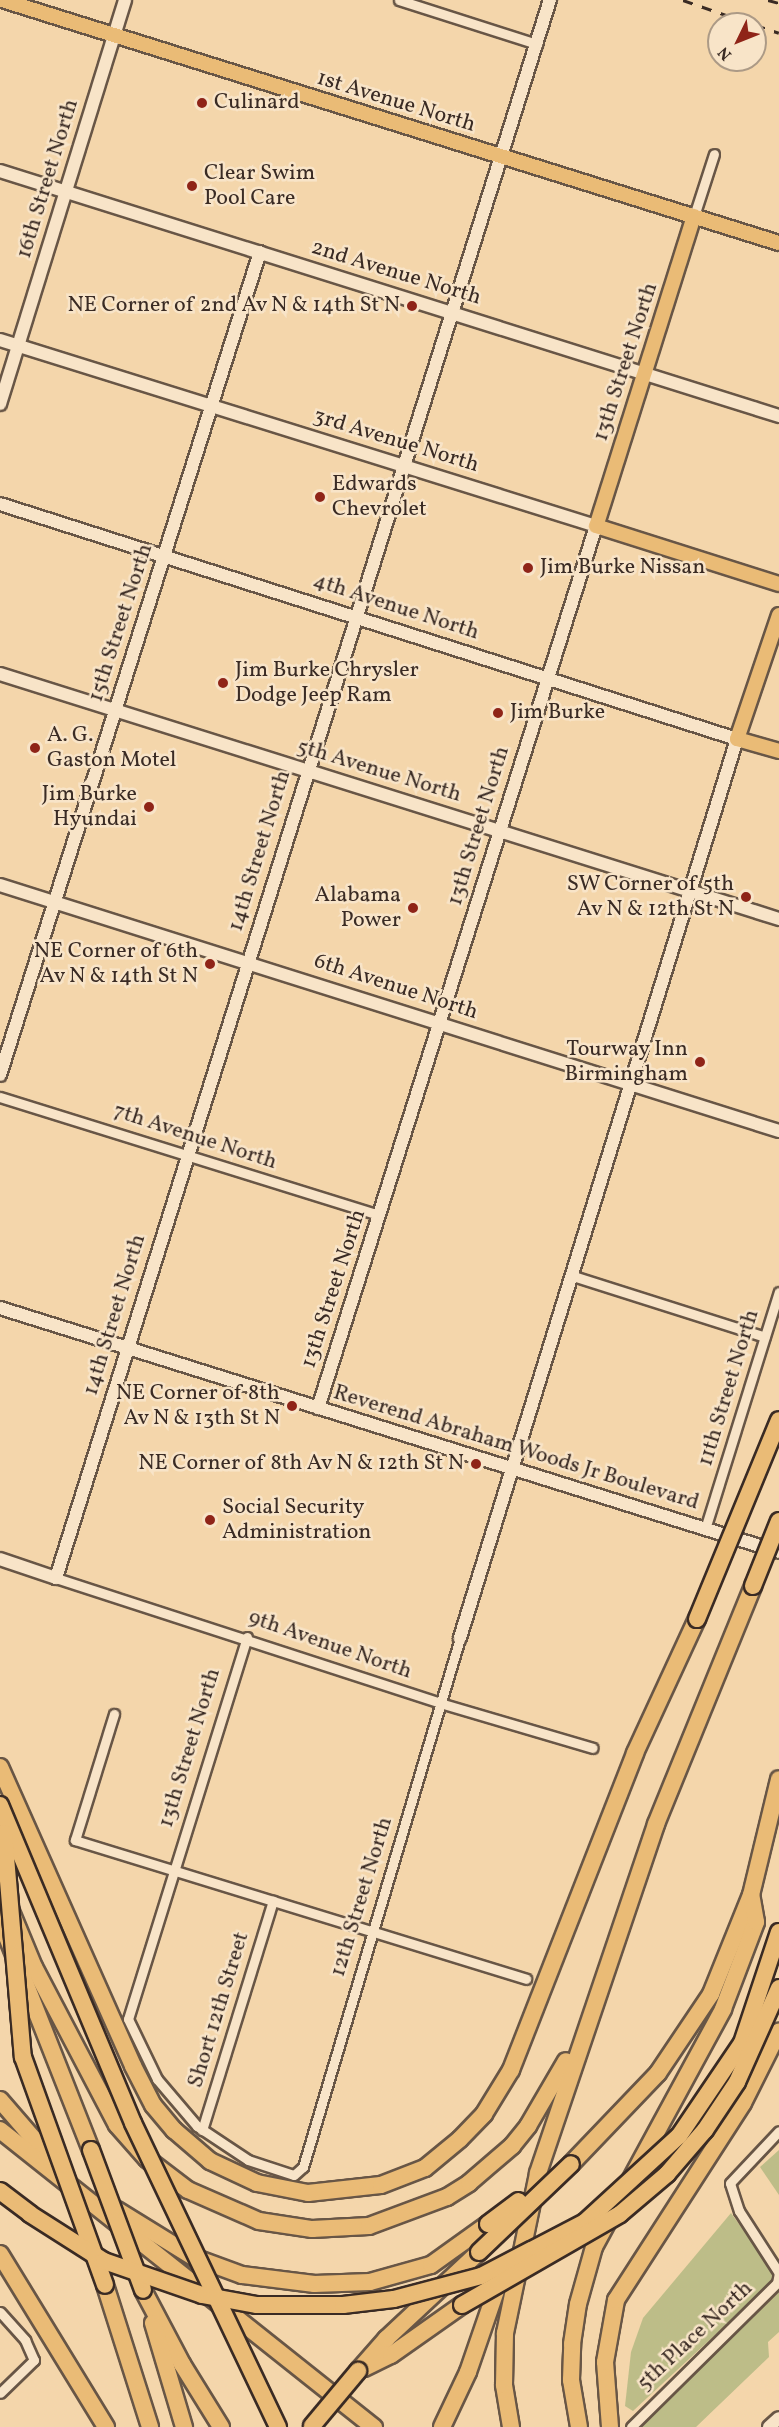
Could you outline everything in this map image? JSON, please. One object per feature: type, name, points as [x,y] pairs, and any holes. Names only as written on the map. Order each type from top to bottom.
[{"type":"highway","points":[[0,1767],[133,2066],[153,2104],[180,2136],[210,2161],[257,2183],[308,2193],[381,2185],[425,2168],[484,2114],[511,2070],[635,1753],[697,1619],[779,1420]]},
{"type":"highway","points":[[442,2426],[468,2372],[527,2214],[586,2023],[656,1824],[779,1521]]},
{"type":"highway","points":[[311,2427],[386,2339],[571,2164],[658,2073],[711,1994],[751,1895],[779,1779]]},
{"type":"highway","points":[[0,1805],[134,2123],[278,2427]]},
{"type":"highway","points":[[0,1810],[10,1872],[24,2057],[105,2285],[150,2427]]},
{"type":"highway","points":[[0,1885],[34,1967],[117,2126],[147,2158],[188,2190],[259,2221],[312,2229],[369,2226],[447,2197],[493,2164],[528,2126],[586,2023]]},
{"type":"highway","points":[[579,2427],[572,2380],[572,2344],[578,2304],[594,2247],[723,2009],[756,1922],[751,1895]]},
{"type":"highway","points":[[0,1919],[91,2150],[143,2290],[184,2427]]},
{"type":"highway","points":[[0,2191],[30,2214],[104,2260],[202,2295],[258,2305],[343,2306],[394,2299],[481,2276],[585,2222],[679,2136],[742,2043],[765,1984],[779,1932]]},
{"type":"highway","points":[[358,2371],[391,2355],[462,2305],[620,2214],[667,2174],[705,2130],[737,2082],[779,1988]]},
{"type":"highway","points":[[610,2427],[605,2362],[616,2300],[743,2103],[779,2031]]},
{"type":"highway","points":[[0,2100],[88,2197]]},
{"type":"highway","points":[[0,2130],[88,2197],[374,2427]]},
{"type":"highway","points":[[63,2171],[143,2228],[193,2257],[242,2275],[314,2284],[370,2282],[431,2265],[571,2164]]},
{"type":"highway","points":[[511,2427],[504,2385],[504,2343],[527,2214]]},
{"type":"highway","points":[[0,2247],[10,2268]]},
{"type":"highway","points":[[0,2254],[106,2427]]},
{"type":"highway","points":[[143,2290],[182,2364],[221,2427]]},
{"type":"main road","name":"1st Avenue North","points":[[2,0],[779,243]]},
{"type":"main road","name":"13th Street North","points":[[596,526],[694,216]]},
{"type":"main road","name":"3rd Avenue North","points":[[596,526],[779,584]]},
{"type":"main road","points":[[737,739],[779,615]]},
{"type":"main road","name":"4th Avenue North","points":[[737,739],[779,751]]},
{"type":"street","name":"16th Street North","points":[[0,404],[125,0]]},
{"type":"street","points":[[399,0],[537,44]]},
{"type":"street","name":"14th Street North","points":[[56,1578],[126,1347],[550,0]]},
{"type":"street","name":"13th Street North","points":[[694,216],[714,154]]},
{"type":"street","name":"2nd Avenue North","points":[[0,171],[779,416]]},
{"type":"street","name":"15th Street North","points":[[0,1075],[260,252]]},
{"type":"street","name":"3rd Avenue North","points":[[0,340],[596,526]]},
{"type":"street","name":"4th Avenue North","points":[[0,504],[356,615],[737,739]]},
{"type":"street","name":"13th Street North","points":[[318,1408],[596,526]]},
{"type":"street","name":"5th Avenue North","points":[[0,674],[779,919]]},
{"type":"street","points":[[460,1638],[693,892],[737,739]]},
{"type":"street","name":"6th Avenue North","points":[[0,885],[633,1083],[779,1131]]},
{"type":"street","name":"7th Avenue North","points":[[0,1096],[379,1215]]},
{"type":"street","points":[[573,1276],[765,1337]]},
{"type":"street","name":"11th Street North","points":[[705,1529],[779,1292]]},
{"type":"street","name":"Reverend Abraham Woods Jr Boulevard","points":[[0,1308],[779,1552]]},
{"type":"street","points":[[0,1558],[56,1578]]},
{"type":"street","name":"9th Avenue North","points":[[56,1578],[247,1637],[440,1703],[592,1748]]},
{"type":"street","name":"13th Street North","points":[[247,1637],[129,2019],[162,2088],[202,2130],[234,2152],[264,2166],[294,2175],[303,2167]]},
{"type":"street","name":"12th Street North","points":[[303,2167],[460,1638]]},
{"type":"street","points":[[114,1714],[75,1840],[526,1979]]},
{"type":"street","name":"Short 12th Street","points":[[202,2130],[273,1901]]},
{"type":"street","points":[[779,2131],[730,2183],[739,2211],[779,2273]]},
{"type":"street","name":"5th Place North","points":[[632,2425],[773,2289],[779,2273]]},
{"type":"street","points":[[0,2312],[28,2343],[34,2360],[0,2393]]},
{"type":"street","points":[[769,2427],[779,2418]]},
{"type":"green space","points":[[779,2150],[779,2195],[760,2167]]},
{"type":"green space","points":[[731,2213],[769,2266],[773,2276],[770,2284],[633,2411],[625,2406],[631,2352],[643,2318]]},
{"type":"green space","points":[[779,2292],[779,2332],[768,2342],[769,2357],[696,2427],[639,2427]]},
{"type":"railway","points":[[683,0],[718,12]]},
{"type":"railway","points":[[768,0],[779,3]]},
{"type":"railway","points":[[767,29],[779,33]]},
{"type":"place","name":"Culinard","points":[[202,103]]},
{"type":"place","name":"Clear Swim Pool Care","points":[[192,186]]},
{"type":"place","name":"NE Corner of 2nd Av N & 14th St N","points":[[412,306]]},
{"type":"place","name":"Edwards Chevrolet","points":[[320,497]]},
{"type":"place","name":"Jim Burke Nissan","points":[[528,568]]},
{"type":"place","name":"Jim Burke Chrysler Dodge Jeep Ram","points":[[223,683]]},
{"type":"place","name":"Jim Burke","points":[[498,713]]},
{"type":"place","name":"A. G. Gaston Motel","points":[[35,748]]},
{"type":"place","name":"Jim Burke Hyundai","points":[[149,807]]},
{"type":"place","name":"SW Corner of 5th Av N & 12th St N","points":[[746,897]]},
{"type":"place","name":"Alabama Power","points":[[413,908]]},
{"type":"place","name":"NE Corner of 6th Av N & 14th St N","points":[[210,964]]},
{"type":"place","name":"Tourway Inn Birmingham","points":[[700,1062]]},
{"type":"place","name":"NE Corner of 8th Av N & 13th St N","points":[[292,1406]]},
{"type":"place","name":"NE Corner of 8th Av N & 12th St N","points":[[476,1464]]},
{"type":"place","name":"Social Security Administration","points":[[210,1520]]}]
